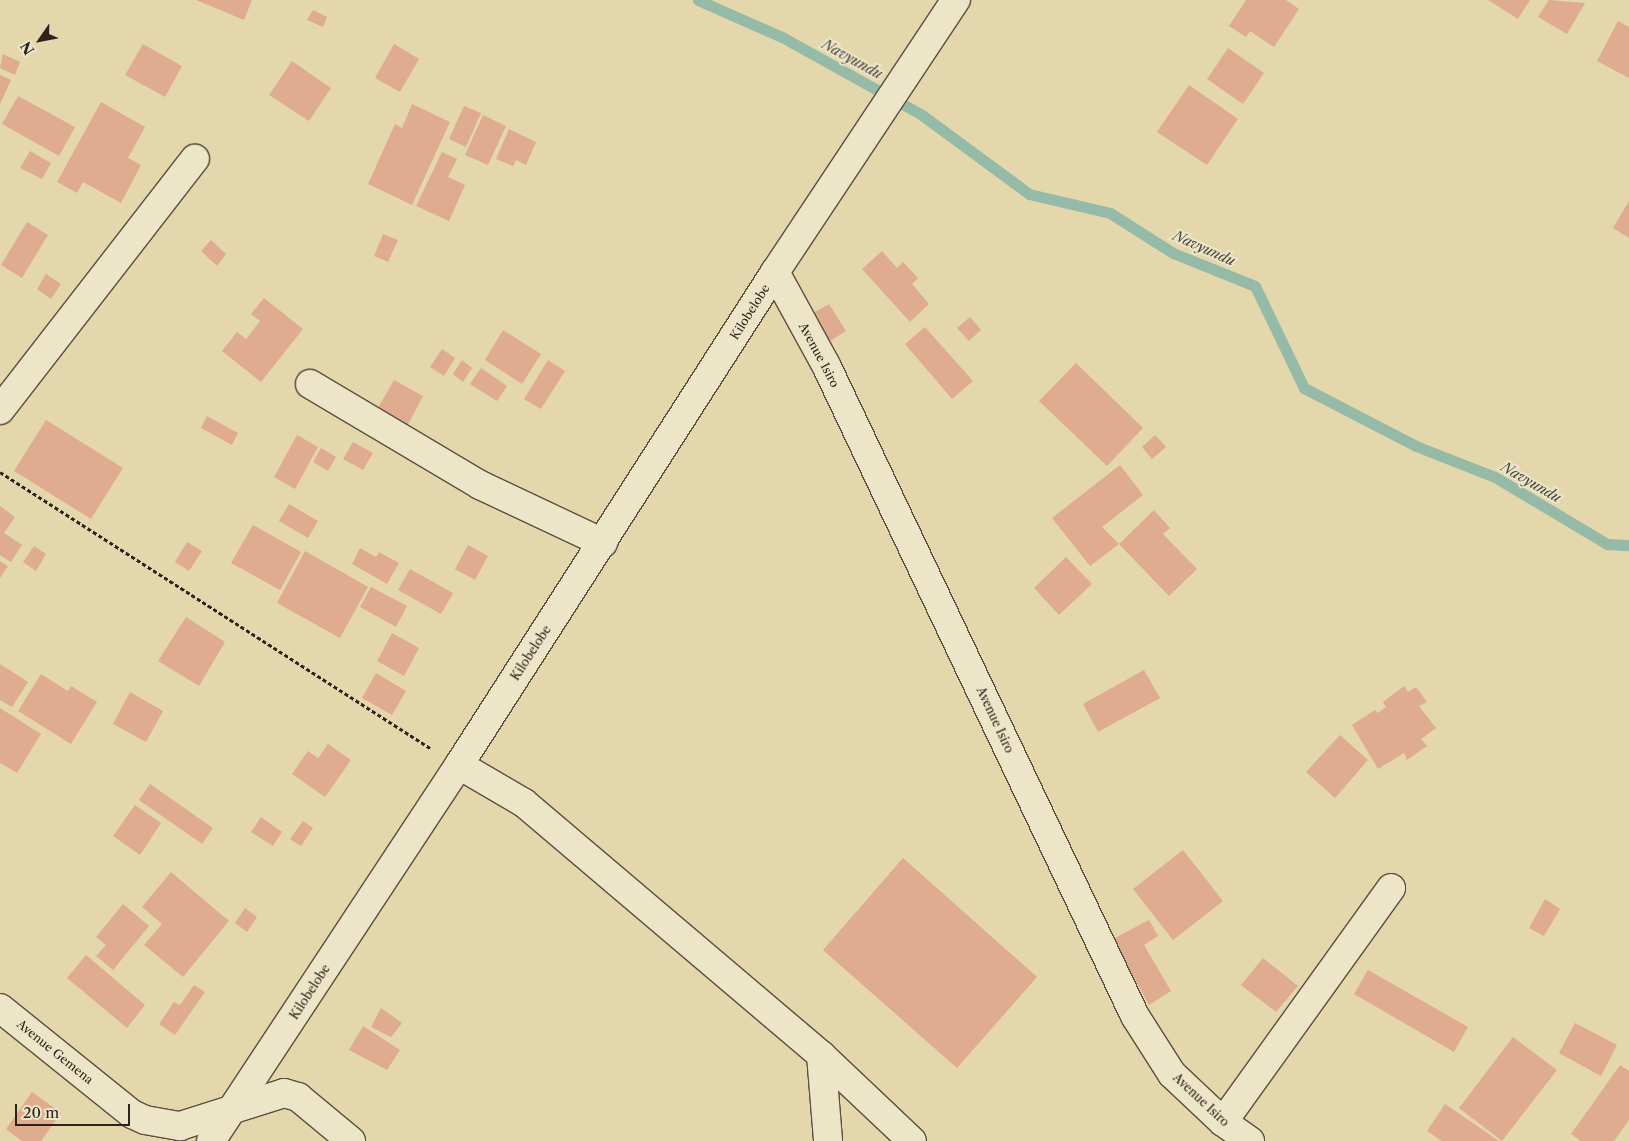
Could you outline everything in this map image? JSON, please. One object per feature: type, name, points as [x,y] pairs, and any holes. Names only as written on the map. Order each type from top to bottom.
[{"type":"street","name":"Kilobelobe","points":[[211,1141],[459,765],[775,272],[850,165],[956,0]]},
{"type":"street","points":[[0,410],[195,159]]},
{"type":"street","name":"Avenue Isiro","points":[[775,272],[826,365],[1136,1016],[1172,1074],[1223,1122],[1250,1141]]},
{"type":"street","points":[[310,384],[480,485],[603,543]]},
{"type":"street","points":[[459,765],[524,804],[821,1055],[912,1141]]},
{"type":"street","points":[[1223,1122],[1391,888]]},
{"type":"street","name":"Avenue Gemena","points":[[0,1008],[132,1114],[145,1120],[180,1126],[284,1093],[298,1097],[351,1141]]},
{"type":"street","points":[[821,1055],[828,1141]]},
{"type":"path","points":[[0,472],[459,765]]},
{"type":"building","points":[[196,0],[252,0],[244,20]]},
{"type":"building","points":[[1246,0],[1286,0],[1299,9],[1274,47],[1250,31],[1246,37],[1229,26]]},
{"type":"building","points":[[1488,0],[1530,0],[1518,19]]},
{"type":"building","points":[[1549,0],[1585,3],[1567,34],[1538,17]]},
{"type":"building","points":[[313,10],[327,17],[323,27],[307,20]]},
{"type":"building","points":[[1618,21],[1629,27],[1629,78],[1597,61]]},
{"type":"building","points":[[143,44],[182,66],[165,97],[125,75]]},
{"type":"building","points":[[394,44],[419,59],[400,92],[375,78]]},
{"type":"building","points":[[1228,48],[1264,73],[1243,104],[1207,79]]},
{"type":"building","points":[[3,54],[20,62],[15,75],[0,68]]},
{"type":"building","points":[[292,61],[331,88],[309,121],[269,95]]},
{"type":"building","points":[[0,75],[11,80],[0,104]]},
{"type":"building","points":[[1189,85],[1238,119],[1207,165],[1157,132]]},
{"type":"building","points":[[18,96],[75,127],[59,156],[2,124]]},
{"type":"building","points":[[101,102],[145,127],[128,158],[141,165],[121,203],[83,182],[77,193],[57,182]]},
{"type":"building","points":[[412,104],[450,122],[412,205],[368,184],[395,124],[402,128]]},
{"type":"building","points":[[464,106],[481,113],[466,147],[449,139]]},
{"type":"building","points":[[483,115],[506,126],[488,165],[465,155]]},
{"type":"building","points":[[509,129],[536,142],[526,165],[516,160],[513,166],[496,159]]},
{"type":"building","points":[[30,151],[51,163],[42,179],[20,168]]},
{"type":"building","points":[[442,152],[457,159],[448,177],[465,185],[449,221],[416,206]]},
{"type":"building","points":[[1629,201],[1629,238],[1613,228]]},
{"type":"building","points":[[27,222],[48,235],[22,278],[1,265]]},
{"type":"building","points":[[383,234],[398,240],[388,262],[374,256]]},
{"type":"building","points":[[211,240],[226,254],[217,266],[201,251]]},
{"type":"building","points":[[882,251],[897,268],[903,262],[918,278],[912,284],[929,304],[910,322],[862,269]]},
{"type":"building","points":[[46,274],[61,284],[51,299],[37,289]]},
{"type":"building","points":[[264,298],[303,329],[261,382],[222,351],[237,332],[246,339],[260,321],[251,314]]},
{"type":"building","points":[[829,304],[846,331],[830,341],[813,313]]},
{"type":"building","points":[[970,317],[981,330],[969,341],[957,328]]},
{"type":"building","points":[[925,327],[973,381],[952,399],[905,344]]},
{"type":"building","points":[[503,330],[541,354],[522,384],[485,360]]},
{"type":"building","points":[[442,349],[455,358],[444,376],[430,367]]},
{"type":"building","points":[[462,360],[472,368],[463,382],[453,374]]},
{"type":"building","points":[[548,360],[565,371],[541,409],[524,399]]},
{"type":"building","points":[[1076,363],[1143,428],[1107,466],[1039,401]]},
{"type":"building","points":[[481,368],[507,386],[497,401],[470,384]]},
{"type":"building","points":[[394,380],[423,396],[404,432],[374,415]]},
{"type":"building","points":[[207,416],[238,433],[232,445],[201,428]]},
{"type":"building","points":[[46,420],[123,468],[91,519],[14,471]]},
{"type":"building","points":[[297,435],[318,447],[295,489],[274,477]]},
{"type":"building","points":[[1155,435],[1166,447],[1152,459],[1142,447]]},
{"type":"building","points":[[353,442],[373,453],[363,470],[343,459]]},
{"type":"building","points":[[321,448],[336,457],[328,471],[313,462]]},
{"type":"building","points":[[1120,465],[1143,495],[1102,527],[1119,544],[1090,566],[1052,518]]},
{"type":"building","points":[[289,504],[318,521],[308,538],[279,521]]},
{"type":"building","points":[[0,506],[15,517],[4,533],[22,545],[11,562],[0,555]]},
{"type":"building","points":[[1154,510],[1170,528],[1163,534],[1197,569],[1169,596],[1119,544]]},
{"type":"building","points":[[253,525],[301,552],[280,590],[231,563]]},
{"type":"building","points":[[187,542],[202,551],[189,571],[175,562]]},
{"type":"building","points":[[468,545],[488,556],[475,580],[455,569]]},
{"type":"building","points":[[34,546],[46,554],[36,571],[23,562]]},
{"type":"building","points":[[360,548],[376,557],[379,552],[399,563],[387,584],[352,564]]},
{"type":"building","points":[[305,551],[368,587],[340,638],[277,603]]},
{"type":"building","points":[[1066,557],[1092,584],[1059,615],[1034,588]]},
{"type":"building","points":[[0,561],[8,566],[0,578]]},
{"type":"building","points":[[410,569],[453,593],[441,614],[398,590]]},
{"type":"building","points":[[371,587],[407,606],[396,627],[360,607]]},
{"type":"building","points":[[186,617],[225,642],[199,686],[158,661]]},
{"type":"building","points":[[392,633],[419,648],[404,676],[377,661]]},
{"type":"building","points":[[0,664],[28,682],[12,707],[0,700]]},
{"type":"building","points":[[1144,670],[1160,698],[1098,732],[1083,704]]},
{"type":"building","points":[[376,673],[406,691],[392,715],[362,698]]},
{"type":"building","points":[[41,674],[68,691],[71,686],[97,702],[71,744],[18,711]]},
{"type":"building","points":[[1404,686],[1408,692],[1416,687],[1427,702],[1419,706],[1436,728],[1421,739],[1427,746],[1407,760],[1404,753],[1378,769],[1352,725],[1375,710],[1378,713],[1386,707],[1383,702]]},
{"type":"building","points":[[130,692],[163,711],[146,742],[113,724]]},
{"type":"building","points":[[0,708],[41,734],[17,773],[0,763]]},
{"type":"building","points":[[1340,735],[1368,760],[1335,798],[1306,772]]},
{"type":"building","points":[[328,744],[351,760],[325,797],[292,774],[308,751],[318,758]]},
{"type":"building","points":[[150,784],[213,828],[202,844],[139,800]]},
{"type":"building","points":[[135,805],[161,823],[140,855],[113,836]]},
{"type":"building","points":[[261,817],[282,832],[273,846],[251,832]]},
{"type":"building","points":[[303,821],[313,828],[301,846],[290,839]]},
{"type":"building","points":[[1183,850],[1223,901],[1173,940],[1133,889]]},
{"type":"building","points":[[903,858],[1037,977],[957,1068],[823,950]]},
{"type":"building","points":[[171,872],[229,921],[183,977],[144,945],[162,924],[142,907]]},
{"type":"building","points":[[1545,899],[1560,909],[1544,936],[1529,928]]},
{"type":"building","points":[[123,904],[149,926],[113,970],[96,956],[106,945],[96,937]]},
{"type":"building","points":[[245,908],[257,917],[247,932],[235,923]]},
{"type":"building","points":[[1149,920],[1158,936],[1144,945],[1171,991],[1149,1005],[1113,939]]},
{"type":"building","points":[[86,955],[145,1005],[127,1028],[67,978]]},
{"type":"building","points":[[1263,958],[1298,986],[1276,1012],[1241,985]]},
{"type":"building","points":[[1368,970],[1468,1027],[1454,1052],[1354,994]]},
{"type":"building","points":[[194,985],[205,992],[175,1035],[159,1024],[174,1002],[180,1005]]},
{"type":"building","points":[[381,1008],[402,1023],[391,1037],[371,1027]]},
{"type":"building","points":[[1575,1023],[1617,1045],[1601,1076],[1559,1053]]},
{"type":"building","points":[[363,1026],[400,1050],[387,1070],[349,1050]]},
{"type":"building","points":[[1513,1037],[1557,1070],[1502,1141],[1459,1108]]},
{"type":"building","points":[[1620,1065],[1629,1071],[1629,1120],[1614,1141],[1581,1141],[1571,1134]]},
{"type":"building","points":[[32,1092],[61,1113],[41,1141],[22,1141],[6,1129]]},
{"type":"building","points":[[1445,1104],[1499,1141],[1442,1141],[1427,1131]]},
{"type":"waterway","name":"Navyundu","points":[[698,0],[782,37],[922,115],[1029,194],[1110,213],[1173,253],[1255,286],[1304,388],[1416,446],[1495,477],[1607,544],[1629,545]]}]
